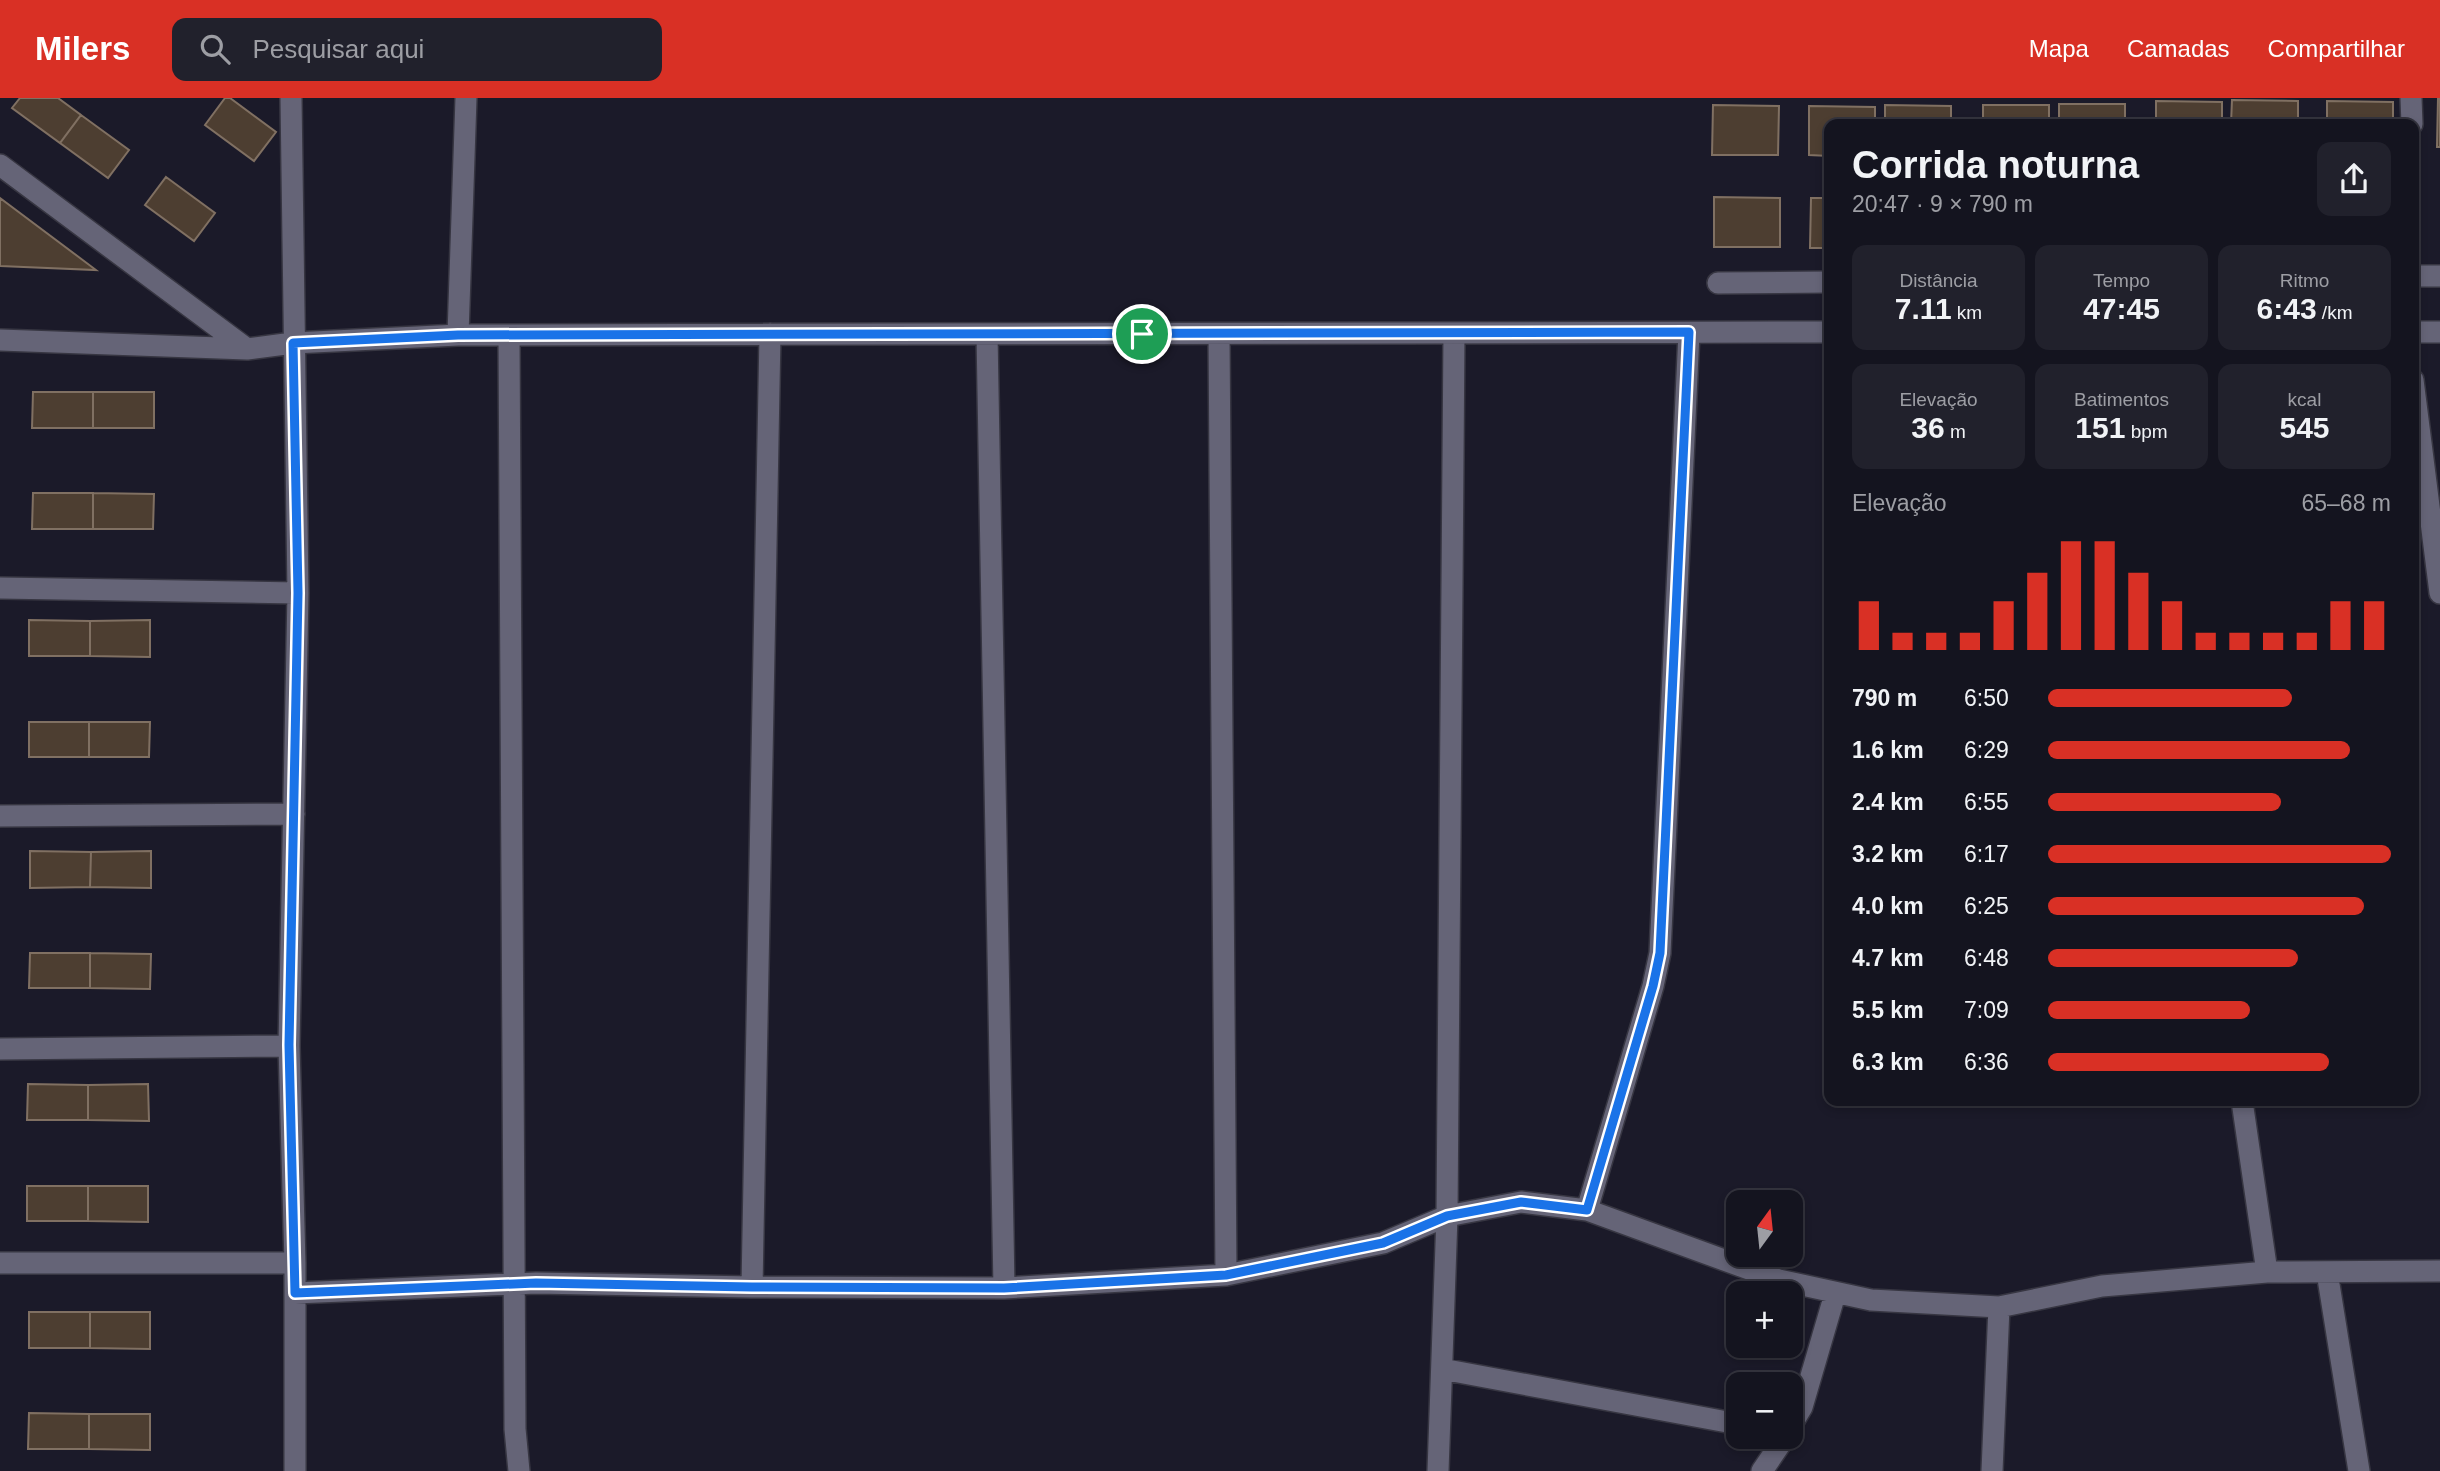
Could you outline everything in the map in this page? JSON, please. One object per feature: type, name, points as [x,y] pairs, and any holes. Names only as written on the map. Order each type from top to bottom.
[{"type":"street","points":[[291,98],[298,593],[289,1045],[295,1263],[295,1471]]},
{"type":"street","points":[[458,335],[466,98]]},
{"type":"street","points":[[2411,98],[2412,119]]},
{"type":"street","points":[[0,165],[247,349]]},
{"type":"street","points":[[2419,276],[2440,276]]},
{"type":"street","points":[[1718,283],[1824,282]]},
{"type":"street","points":[[1587,1210],[1653,986],[1660,953],[1689,332]]},
{"type":"street","points":[[0,340],[247,349],[293,343],[458,335],[1824,332]]},
{"type":"street","points":[[2419,332],[2440,332]]},
{"type":"street","points":[[1438,1471],[1447,1216],[1454,333]]},
{"type":"street","points":[[752,1287],[770,334]]},
{"type":"street","points":[[987,334],[1004,1288]]},
{"type":"street","points":[[1219,334],[1226,1275]]},
{"type":"street","points":[[509,335],[515,1429],[519,1471]]},
{"type":"street","points":[[2419,427],[2440,593]]},
{"type":"street","points":[[0,588],[298,593]]},
{"type":"street","points":[[0,816],[294,814]]},
{"type":"street","points":[[0,1049],[289,1045]]},
{"type":"street","points":[[2243,1106],[2267,1272]]},
{"type":"street","points":[[295,1293],[514,1283],[1004,1288],[1226,1275],[1383,1243],[1447,1216],[1521,1202],[1587,1210],[1779,1280],[1871,1300],[1999,1307],[2102,1286],[2267,1272],[2440,1271]]},
{"type":"street","points":[[0,1263],[295,1263]]},
{"type":"street","points":[[2327,1272],[2359,1471]]},
{"type":"street","points":[[1803,1403],[1835,1294]]},
{"type":"street","points":[[1992,1471],[1999,1307]]},
{"type":"street","points":[[1442,1369],[1726,1422]]},
{"type":"street","points":[[1762,1471],[1777,1449]]},
{"type":"building","points":[[20,98],[58,98],[81,115],[60,143],[12,108]]},
{"type":"building","points":[[225,98],[230,98],[276,132],[254,161],[205,125]]},
{"type":"building","points":[[2440,98],[2440,147],[2437,147]]},
{"type":"building","points":[[2232,100],[2298,101],[2298,119],[2231,119]]},
{"type":"building","points":[[2156,101],[2222,102],[2222,119],[2156,119]]},
{"type":"building","points":[[2327,101],[2393,102],[2393,119],[2327,119]]},
{"type":"building","points":[[2059,104],[2125,104],[2125,119],[2059,119]]},
{"type":"building","points":[[1713,105],[1779,106],[1778,155],[1712,155]]},
{"type":"building","points":[[1885,105],[1951,106],[1951,119],[1885,119]]},
{"type":"building","points":[[1983,105],[2049,105],[2049,119],[1983,119]]},
{"type":"building","points":[[1809,106],[1875,107],[1875,119],[1824,119],[1824,156],[1809,155]]},
{"type":"building","points":[[81,115],[129,150],[108,178],[60,143]]},
{"type":"building","points":[[166,177],[215,213],[194,241],[145,205]]},
{"type":"building","points":[[1714,197],[1780,198],[1780,247],[1714,247]]},
{"type":"building","points":[[0,198],[96,270],[0,266]]},
{"type":"building","points":[[1811,198],[1824,198],[1824,248],[1810,248]]},
{"type":"building","points":[[33,392],[93,392],[93,428],[32,428]]},
{"type":"building","points":[[93,392],[154,392],[154,428],[93,428]]},
{"type":"building","points":[[33,493],[93,493],[93,529],[32,529]]},
{"type":"building","points":[[93,493],[154,494],[153,529],[93,529]]},
{"type":"building","points":[[29,620],[90,621],[90,656],[29,656]]},
{"type":"building","points":[[150,620],[150,657],[90,656],[90,621]]},
{"type":"building","points":[[29,722],[89,722],[89,757],[29,757]]},
{"type":"building","points":[[89,722],[150,722],[149,757],[89,757]]},
{"type":"building","points":[[30,851],[91,852],[90,887],[30,888]]},
{"type":"building","points":[[151,851],[151,888],[90,887],[91,852]]},
{"type":"building","points":[[30,953],[90,953],[90,988],[29,988]]},
{"type":"building","points":[[90,953],[151,954],[150,989],[90,988]]},
{"type":"building","points":[[28,1084],[88,1085],[88,1120],[27,1120]]},
{"type":"building","points":[[148,1084],[149,1121],[88,1120],[88,1085]]},
{"type":"building","points":[[27,1186],[88,1186],[88,1221],[27,1221]]},
{"type":"building","points":[[88,1186],[148,1186],[148,1222],[88,1221]]},
{"type":"building","points":[[29,1312],[90,1312],[90,1348],[29,1348]]},
{"type":"building","points":[[90,1312],[150,1312],[150,1349],[90,1348]]},
{"type":"building","points":[[29,1413],[89,1414],[89,1449],[28,1449]]},
{"type":"building","points":[[89,1414],[150,1414],[150,1450],[89,1449]]},
{"type":"route","points":[[1689,332],[1660,953],[1653,986],[1587,1210],[1521,1202],[1447,1216],[1383,1243],[1226,1275],[1004,1288],[536,1283],[295,1293],[289,1045],[298,593],[293,343],[458,335],[1142,334],[1689,332]]}]
